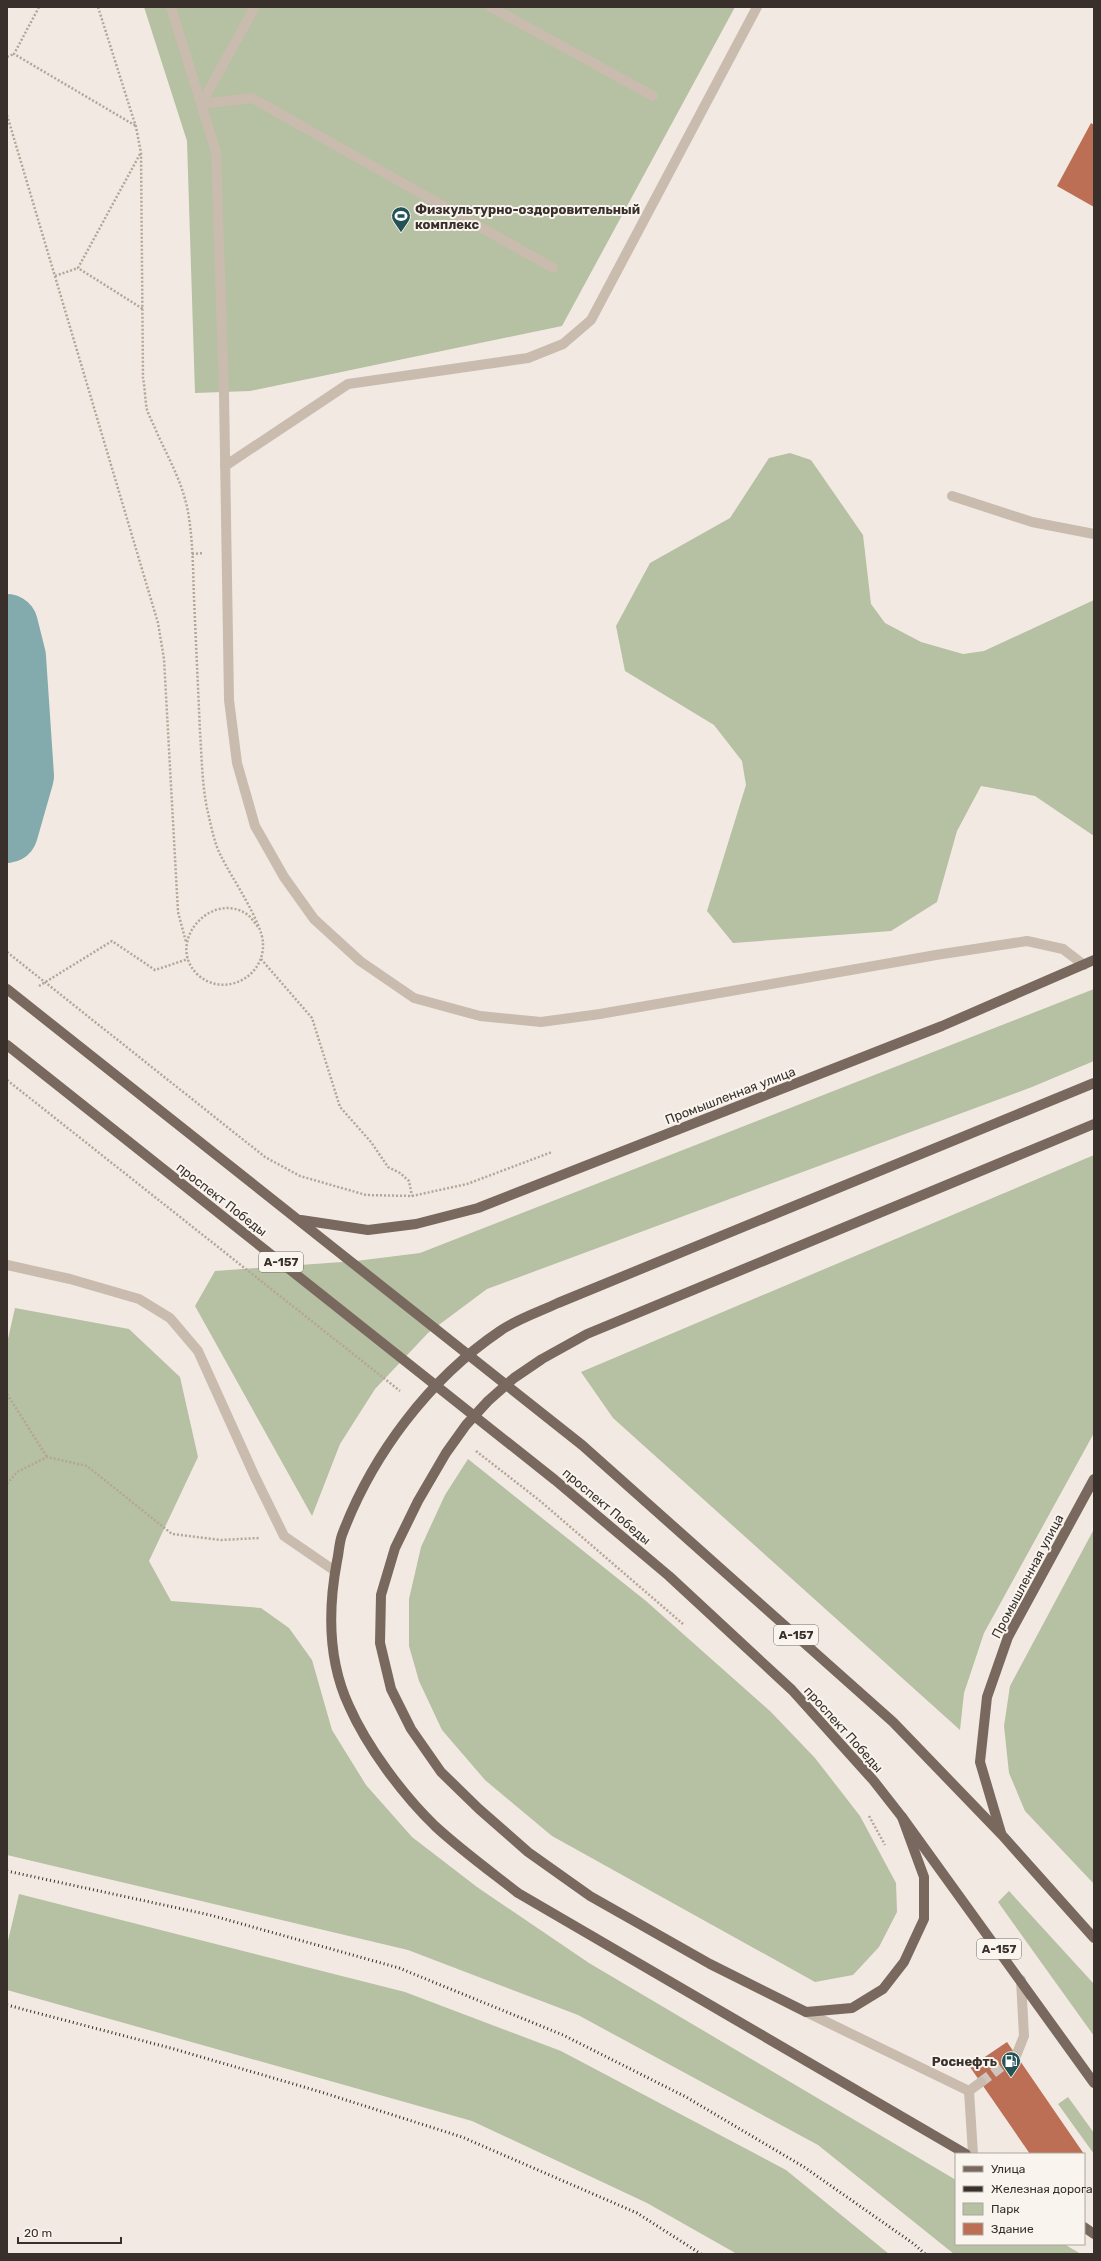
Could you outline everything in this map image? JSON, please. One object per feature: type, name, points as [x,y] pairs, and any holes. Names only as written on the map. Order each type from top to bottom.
[{"type":"main road","name":"Промышленная улица","points":[[301,1220],[368,1230],[416,1224],[478,1208],[942,1026],[1094,960]]},
{"type":"main road","name":"А-157","points":[[7,989],[301,1220],[582,1445],[893,1722],[1002,1835]]},
{"type":"main road","name":"проспект Победы","points":[[7,1045],[555,1480],[669,1576],[792,1690],[873,1780],[902,1817],[1094,2082]]},
{"type":"main road","points":[[964,2153],[518,1893],[435,1826],[390,1772],[371,1746],[348,1706],[334,1662],[330,1608],[335,1571],[342,1537],[365,1483],[408,1417],[456,1364],[501,1330],[558,1303],[1094,1083]]},
{"type":"main road","points":[[902,1817],[924,1877],[924,1919],[904,1962],[883,1989],[852,2008],[806,2012],[710,1964],[590,1896],[528,1852],[479,1809],[441,1772],[412,1729],[391,1688],[380,1643],[382,1596],[395,1548],[418,1502],[446,1453],[466,1425],[488,1401],[514,1378],[542,1358],[587,1334],[1094,1124]]},
{"type":"main road","name":"Промышленная улица","points":[[1094,1479],[1008,1637],[987,1697],[980,1762],[1002,1835],[1094,1938]]},
{"type":"main road","points":[[1085,2228],[1094,2234]]},
{"type":"street","points":[[171,7],[216,152],[225,466],[229,700],[237,764],[255,826],[284,877],[314,919],[360,961],[414,998],[480,1016],[541,1022],[600,1014],[936,955],[1027,941],[1063,949],[1084,965]]},
{"type":"street","points":[[202,104],[255,7]]},
{"type":"street","points":[[491,7],[653,96]]},
{"type":"street","points":[[225,466],[348,384],[528,358],[563,344],[591,320],[757,7]]},
{"type":"street","points":[[202,104],[252,98],[553,268]]},
{"type":"street","points":[[952,496],[1032,522],[1094,534]]},
{"type":"street","points":[[7,1265],[70,1279],[139,1299],[170,1318],[198,1351],[255,1477],[284,1536],[335,1571]]},
{"type":"street","points":[[1016,2056],[1024,2036],[1021,1980]]},
{"type":"street","points":[[806,2012],[969,2091]]},
{"type":"street","points":[[969,2091],[981,2082]]},
{"type":"street","points":[[969,2091],[973,2153]]},
{"type":"path","points":[[7,57],[14,54],[39,7]]},
{"type":"path","points":[[7,115],[158,623],[164,659],[178,912],[186,943],[188,959],[196,973],[209,982],[225,986],[240,982],[253,973],[261,959],[263,943],[259,928],[220,854],[208,816],[202,766],[192,554],[188,512],[178,476],[148,410],[143,378],[144,309],[141,153],[136,127],[98,7]]},
{"type":"path","points":[[14,54],[136,127]]},
{"type":"path","points":[[56,276],[78,268],[141,153]]},
{"type":"path","points":[[78,268],[144,309]]},
{"type":"path","points":[[186,943],[192,928],[202,916],[217,909],[233,909],[248,915],[259,928]]},
{"type":"path","points":[[38,987],[112,941],[155,970],[188,959]]},
{"type":"path","points":[[7,952],[265,1157],[300,1176],[366,1196],[412,1196],[467,1184],[557,1150]]},
{"type":"path","points":[[261,959],[312,1018],[340,1107],[371,1142],[388,1168],[400,1174],[409,1181],[412,1196]]},
{"type":"path","points":[[7,1080],[402,1392]]},
{"type":"path","points":[[7,1394],[47,1457]]},
{"type":"path","points":[[470,1446],[539,1500],[686,1627]]},
{"type":"path","points":[[7,1484],[17,1472],[47,1457],[87,1466],[172,1534],[221,1540],[284,1536]]},
{"type":"path","points":[[868,1814],[886,1847]]},
{"type":"green space","name":"Физкультурно-оздоровительный комплекс","points":[[144,7],[735,7],[562,326],[250,391],[195,393],[187,141]]},
{"type":"green space","points":[[790,453],[811,460],[863,535],[871,604],[885,623],[921,642],[963,654],[984,651],[1094,600],[1094,836],[1035,796],[981,786],[957,831],[937,902],[891,931],[733,943],[707,911],[746,785],[742,761],[714,725],[625,671],[616,626],[650,563],[730,518],[769,458]]},
{"type":"green space","points":[[1094,989],[1094,1061],[1032,1087],[487,1289],[428,1333],[375,1389],[340,1444],[312,1516],[195,1306],[215,1271],[356,1261],[420,1253]]},
{"type":"green space","points":[[1094,1155],[1094,1433],[984,1633],[964,1693],[960,1730],[613,1418],[581,1372]]},
{"type":"green space","points":[[15,1308],[129,1329],[180,1377],[198,1457],[149,1561],[171,1601],[261,1608],[289,1628],[312,1660],[332,1730],[366,1785],[412,1837],[477,1887],[589,1963],[955,2179],[955,2245],[1066,2245],[1081,2254],[954,2254],[818,2145],[578,2015],[408,1950],[7,1855],[7,1343]]},
{"type":"green space","points":[[468,1459],[646,1601],[770,1711],[815,1758],[860,1816],[896,1883],[897,1912],[879,1947],[853,1975],[815,1982],[552,1836],[485,1780],[442,1730],[419,1681],[409,1646],[409,1599],[421,1547],[445,1495]]},
{"type":"green space","points":[[1094,1529],[1094,1884],[1025,1811],[1009,1773],[1004,1726],[1010,1686]]},
{"type":"green space","points":[[1009,1891],[1094,1984],[1094,2036],[998,1902]]},
{"type":"green space","points":[[19,1894],[405,1992],[561,2051],[786,2170],[889,2254],[737,2254],[647,2203],[472,2121],[7,1990],[7,1945]]},
{"type":"green space","points":[[1068,2097],[1094,2133],[1094,2154],[1058,2104]]},
{"type":"building","points":[[1091,123],[1094,125],[1094,207],[1057,186]]},
{"type":"building","points":[[1007,2042],[1083,2153],[1029,2153],[970,2067]]},
{"type":"waterway","points":[[7,625],[15,657],[23,776],[7,832]]},
{"type":"tunnel","points":[[981,2082],[1016,2056]]},
{"type":"railway","points":[[7,1871],[210,1915],[399,1968],[563,2035],[686,2097],[804,2167],[914,2244],[925,2254]]},
{"type":"railway","points":[[7,2005],[174,2049],[321,2092],[462,2137],[637,2213],[701,2254]]},
{"type":"place","name":"Физкультурно-оздоровительный комплекс","points":[[401,233]]},
{"type":"place","name":"Роснефть","points":[[1011,2078]]}]
